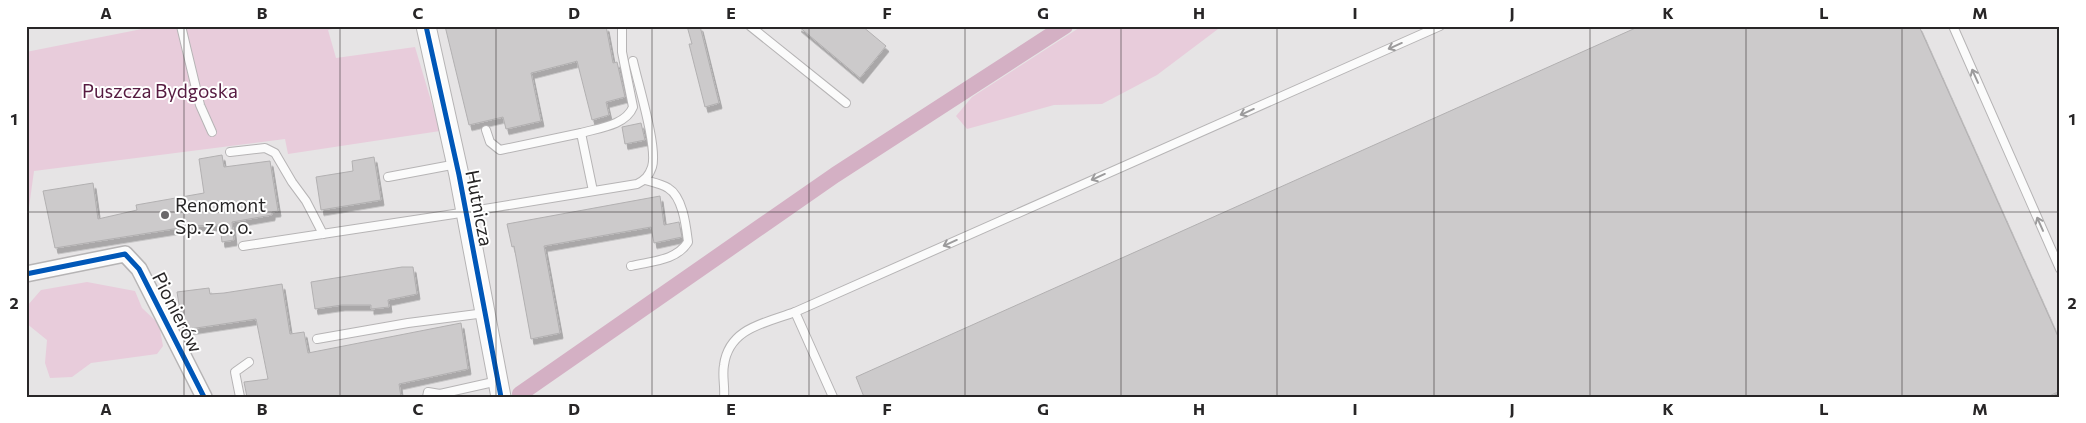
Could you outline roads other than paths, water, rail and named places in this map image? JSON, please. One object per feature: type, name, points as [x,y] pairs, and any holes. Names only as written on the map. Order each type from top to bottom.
[{"type":"street","name":"Hutnicza","points":[[426,26],[457,164],[499,389]]},
{"type":"street","name":"Pionierów","points":[[26,274],[124,254],[139,270],[204,397]]},
{"type":"lane","points":[[180,26],[200,105],[212,132]]},
{"type":"lane","points":[[486,130],[490,142],[500,150],[581,133],[624,120],[630,114],[633,107],[622,52],[622,26]]},
{"type":"lane","points":[[750,26],[846,103]]},
{"type":"lane","points":[[731,397],[724,393],[724,365],[731,342],[750,328],[795,312],[1440,26]]},
{"type":"lane","points":[[1953,26],[2060,269]]},
{"type":"lane","points":[[633,61],[653,150],[652,167],[645,180]]},
{"type":"lane","points":[[581,133],[593,191]]},
{"type":"lane","points":[[230,152],[265,148],[275,153],[306,202],[323,234]]},
{"type":"lane","points":[[388,177],[457,164]]},
{"type":"lane","points":[[243,246],[466,212],[593,191],[645,180],[668,188],[675,194],[682,212],[688,242],[682,251],[673,256],[631,266]]},
{"type":"lane","points":[[795,312],[833,397]]},
{"type":"lane","points":[[317,339],[408,323],[485,313]]},
{"type":"lane","points":[[240,397],[236,372],[248,362]]},
{"type":"lane","points":[[427,397],[428,392],[440,394],[499,389]]},
{"type":"waterway","points":[[520,394],[835,175],[1065,26]]},
{"type":"place","name":"Renomont Sp. z o. o.","points":[[165,215]]},
{"type":"park label","name":"Puszcza Bydgoska","points":[[160,90]]}]
